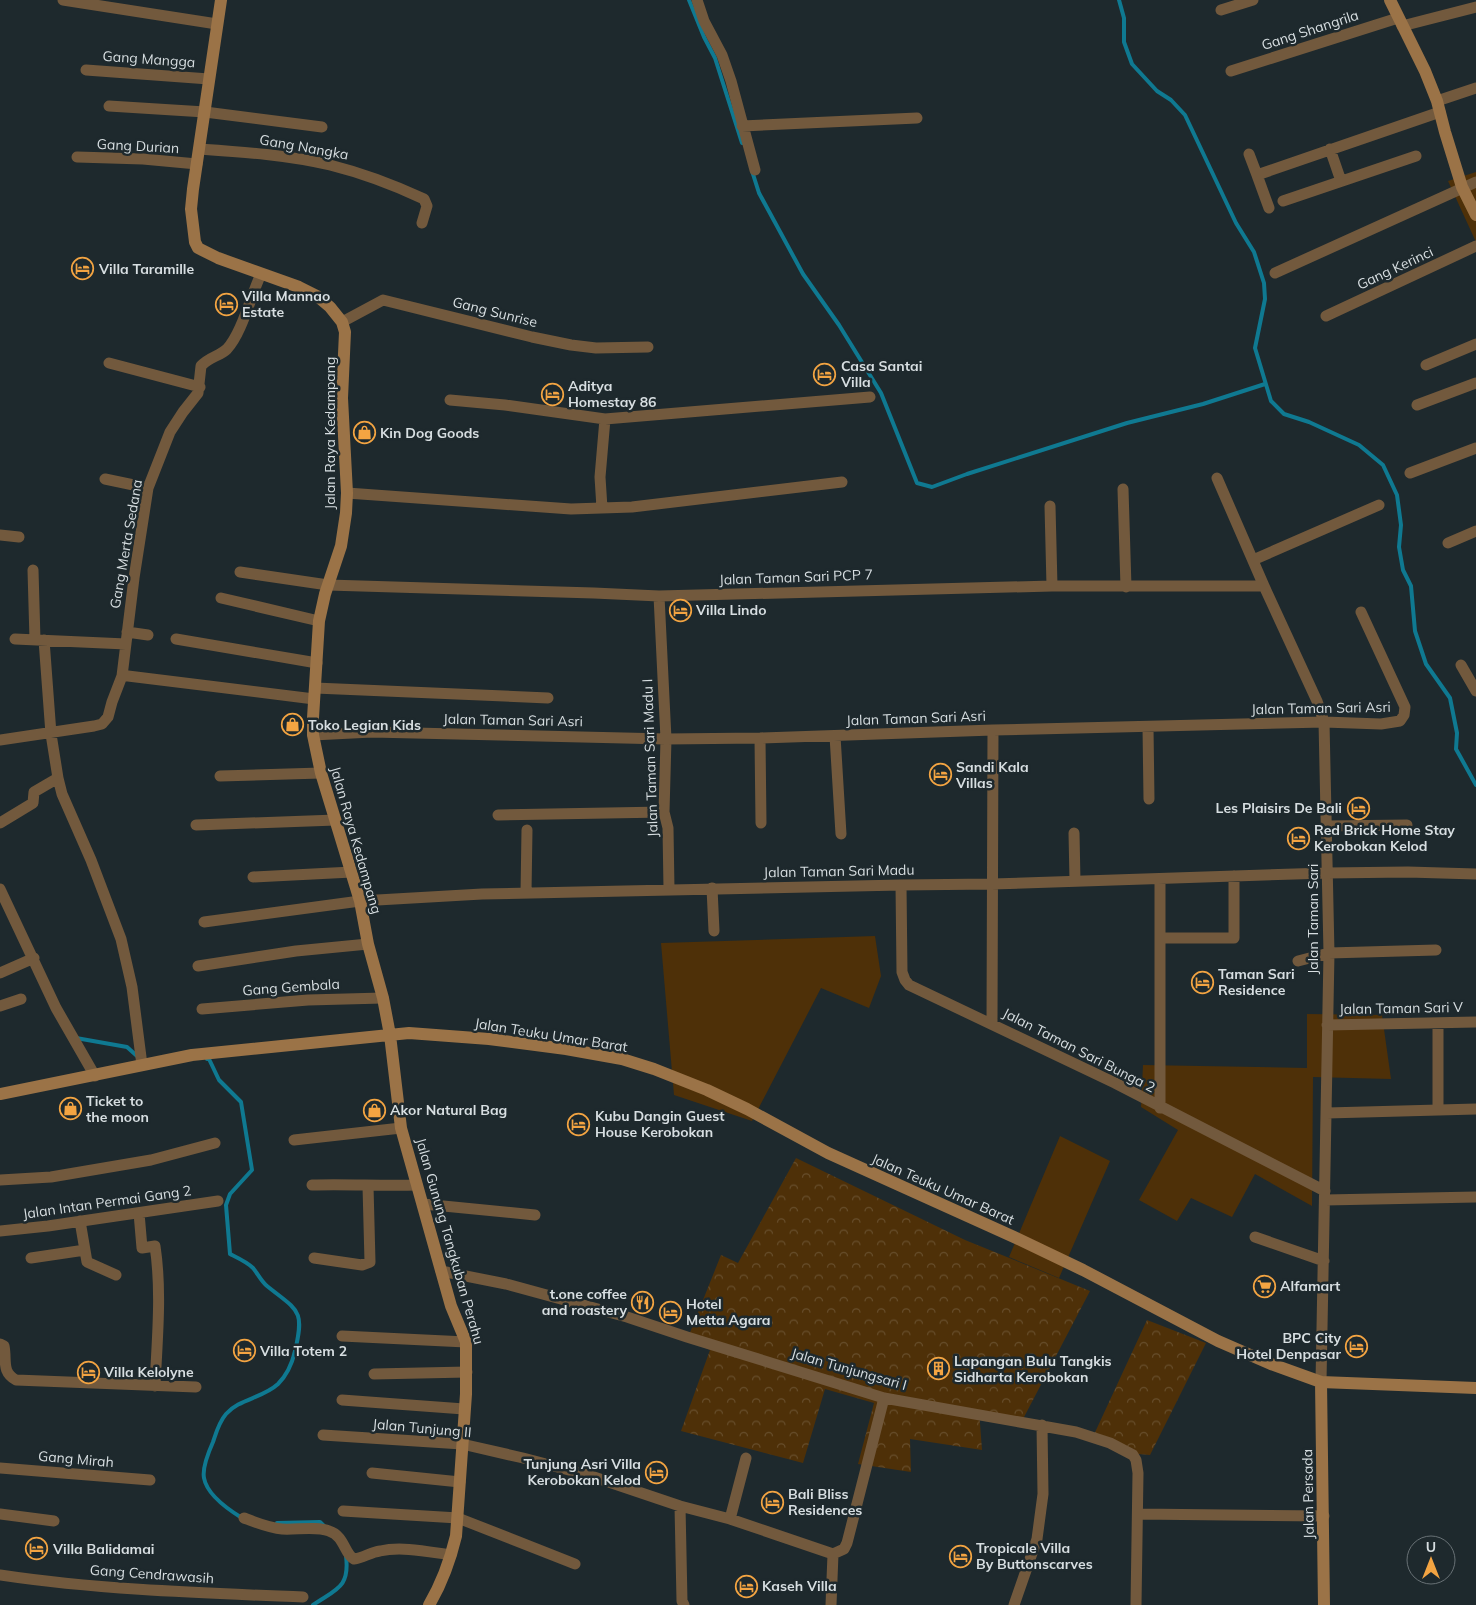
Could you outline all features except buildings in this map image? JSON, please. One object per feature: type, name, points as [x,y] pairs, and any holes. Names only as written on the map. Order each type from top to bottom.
[{"type":"street","points":[[63,0],[217,24]]},
{"type":"street","points":[[221,0],[191,209],[195,242],[198,248],[206,252],[299,287],[317,296],[330,307],[342,322]]},
{"type":"street","points":[[697,0],[704,21],[725,64],[755,170]]},
{"type":"street","points":[[1221,10],[1253,0]]},
{"type":"street","points":[[1390,0],[1425,71],[1462,187],[1476,215]]},
{"type":"street","name":"Gang Shangrila","points":[[1231,71],[1400,22],[1476,7]]},
{"type":"street","name":"Gang Mangga","points":[[86,70],[209,79]]},
{"type":"street","points":[[1256,174],[1330,149],[1438,107],[1476,88]]},
{"type":"street","points":[[109,106],[205,112],[322,127]]},
{"type":"street","points":[[742,126],[917,118]]},
{"type":"street","name":"Gang Nangka","points":[[200,149],[234,151],[307,161],[355,172],[426,200],[427,206],[422,223]]},
{"type":"street","points":[[1330,149],[1341,180]]},
{"type":"street","points":[[1249,154],[1269,208]]},
{"type":"street","points":[[1283,201],[1416,156]]},
{"type":"street","name":"Gang Durian","points":[[77,157],[197,164]]},
{"type":"street","points":[[1275,274],[1476,182]]},
{"type":"street","name":"Gang Kerinci","points":[[1326,316],[1476,246]]},
{"type":"street","name":"Gang Merta Sedana","points":[[0,740],[51,734],[106,722],[122,676],[148,488],[170,432],[183,412],[196,398],[200,387],[202,366],[210,358],[225,351],[234,340],[261,274]]},
{"type":"street","name":"Gang Sunrise","points":[[342,322],[383,300],[532,338],[571,345],[596,348],[648,347]]},
{"type":"street","name":"Jalan Raya Kedampang","points":[[342,322],[344,332],[342,398],[347,493],[341,546],[319,621],[314,735],[321,773],[360,901],[368,944],[383,998],[390,1035]]},
{"type":"street","points":[[1426,365],[1476,344]]},
{"type":"street","points":[[109,363],[200,387]]},
{"type":"street","points":[[1417,405],[1476,383]]},
{"type":"street","points":[[450,400],[505,405],[606,419],[870,397]]},
{"type":"street","points":[[602,508],[600,477],[606,419]]},
{"type":"street","points":[[1410,472],[1476,448]]},
{"type":"street","name":"Jalan Taman Sari","points":[[1218,478],[1264,586],[1317,700],[1324,722],[1329,954],[1321,1382]]},
{"type":"street","points":[[105,479],[148,488]]},
{"type":"street","points":[[347,493],[571,510],[656,505],[842,482]]},
{"type":"street","points":[[1123,490],[1126,587]]},
{"type":"street","points":[[1253,560],[1379,505]]},
{"type":"street","points":[[1050,506],[1052,586]]},
{"type":"street","points":[[1448,543],[1476,532]]},
{"type":"street","points":[[0,535],[19,537]]},
{"type":"street","points":[[33,570],[51,734],[58,778],[62,794],[91,860],[121,940],[132,987],[142,1065]]},
{"type":"street","name":"Jalan Taman Sari PCP 7","points":[[240,572],[328,586],[658,596],[1052,586],[1264,586]]},
{"type":"street","name":"Jalan Taman Sari Madu I","points":[[658,596],[666,738],[664,812],[668,828],[669,889]]},
{"type":"street","points":[[221,598],[319,621]]},
{"type":"street","name":"Jalan Taman Sari Asri","points":[[314,735],[372,732],[760,738],[1324,722],[1381,724],[1400,720],[1404,715],[1405,707],[1361,612]]},
{"type":"street","points":[[127,632],[148,636]]},
{"type":"street","points":[[15,639],[126,644]]},
{"type":"street","points":[[176,639],[317,663]]},
{"type":"street","points":[[1461,665],[1476,691]]},
{"type":"street","points":[[128,676],[315,694],[548,698]]},
{"type":"street","points":[[1148,727],[1149,799]]},
{"type":"street","points":[[992,1023],[993,730]]},
{"type":"street","points":[[836,736],[841,834]]},
{"type":"street","points":[[760,738],[762,823]]},
{"type":"street","points":[[220,776],[321,773]]},
{"type":"street","points":[[0,823],[33,803],[34,792],[58,778]]},
{"type":"street","points":[[498,814],[664,812]]},
{"type":"street","points":[[196,825],[336,820]]},
{"type":"street","points":[[1327,826],[1407,825]]},
{"type":"street","points":[[526,893],[527,830]]},
{"type":"street","points":[[1074,833],[1075,881]]},
{"type":"street","points":[[253,877],[352,872]]},
{"type":"street","name":"Jalan Taman Sari Madu","points":[[204,922],[360,901],[526,893],[901,884],[992,884],[1327,873],[1408,872],[1476,874]]},
{"type":"street","points":[[1160,938],[1234,938],[1234,876]]},
{"type":"street","points":[[1160,878],[1160,1108]]},
{"type":"street","name":"Jalan Taman Sari Bunga 2","points":[[901,884],[902,972],[906,982],[1115,1083],[1160,1108],[1206,1130],[1325,1196]]},
{"type":"street","points":[[0,888],[56,1008],[95,1076]]},
{"type":"street","points":[[712,888],[714,931]]},
{"type":"street","points":[[198,966],[296,951],[368,944]]},
{"type":"street","points":[[1298,960],[1329,954],[1436,950]]},
{"type":"street","points":[[0,973],[34,958]]},
{"type":"street","name":"Gang Gembala","points":[[202,1010],[308,1000],[383,998]]},
{"type":"street","points":[[0,1006],[21,999]]},
{"type":"street","name":"Jalan Taman Sari V","points":[[1327,1024],[1476,1022]]},
{"type":"street","points":[[1438,1023],[1438,1110]]},
{"type":"street","name":"Jalan Teuku Umar Barat","points":[[390,1035],[410,1033],[431,1034],[507,1042],[622,1059],[654,1069],[707,1090],[747,1109],[828,1153],[1084,1270],[1242,1352],[1321,1382],[1476,1388]]},
{"type":"street","points":[[0,1094],[192,1055],[390,1035]]},
{"type":"street","name":"Jalan Gunung Tangkuban Perahu","points":[[390,1035],[401,1128],[451,1306],[466,1342],[467,1372],[458,1518],[451,1555],[440,1586],[428,1605]]},
{"type":"street","points":[[1327,1112],[1476,1109]]},
{"type":"street","points":[[294,1140],[401,1128]]},
{"type":"street","points":[[0,1180],[51,1177],[151,1160],[216,1144]]},
{"type":"street","points":[[312,1185],[417,1185]]},
{"type":"street","points":[[314,1258],[362,1265],[370,1262],[368,1186]]},
{"type":"street","points":[[1325,1196],[1476,1197]]},
{"type":"street","name":"Jalan Intan Permai Gang 2","points":[[0,1231],[139,1214],[218,1201]]},
{"type":"street","points":[[423,1204],[535,1215]]},
{"type":"street","points":[[139,1214],[142,1248],[155,1246],[158,1266],[155,1386]]},
{"type":"street","points":[[80,1221],[87,1262],[116,1276]]},
{"type":"street","points":[[1256,1237],[1324,1261]]},
{"type":"street","points":[[31,1258],[84,1250]]},
{"type":"street","name":"Jalan Tunjungsari I","points":[[441,1271],[506,1284],[627,1316],[687,1337],[884,1398],[1076,1432],[1110,1443],[1133,1454],[1138,1473],[1136,1605]]},
{"type":"street","points":[[342,1336],[466,1342]]},
{"type":"street","points":[[0,1344],[4,1346],[5,1350],[5,1369],[11,1378],[16,1380],[196,1387]]},
{"type":"street","points":[[374,1374],[467,1372]]},
{"type":"street","name":"Jalan Persada","points":[[1321,1382],[1324,1605]]},
{"type":"street","points":[[831,1605],[833,1554],[844,1549],[847,1543],[884,1398]]},
{"type":"street","points":[[342,1400],[464,1409]]},
{"type":"street","points":[[1014,1605],[1037,1539],[1042,1509],[1042,1425]]},
{"type":"street","name":"Jalan Tunjung II","points":[[323,1435],[462,1444],[523,1458],[588,1475],[680,1506],[730,1519],[833,1554]]},
{"type":"street","points":[[730,1519],[746,1458]]},
{"type":"street","name":"Gang Mirah","points":[[0,1468],[150,1480]]},
{"type":"street","points":[[372,1473],[460,1482]]},
{"type":"street","points":[[680,1506],[682,1601],[684,1605]]},
{"type":"street","points":[[344,1511],[458,1518],[575,1564]]},
{"type":"street","points":[[0,1514],[54,1521]]},
{"type":"street","points":[[1138,1514],[1324,1516]]},
{"type":"street","points":[[244,1518],[258,1524],[282,1529],[330,1531],[343,1542],[350,1557],[354,1559],[390,1549],[451,1555]]},
{"type":"street","name":"Gang Cendrawasih","points":[[0,1575],[36,1581],[184,1592],[303,1597]]},
{"type":"green space","points":[[1476,172],[1476,242],[1448,181]]},
{"type":"green space","points":[[875,936],[881,976],[869,1008],[821,988],[752,1121],[674,1095],[661,943]]},
{"type":"green space","points":[[1307,1014],[1382,1015],[1391,1079],[1313,1077],[1312,1206],[1255,1174],[1232,1217],[1191,1198],[1177,1221],[1139,1200],[1178,1130],[1141,1107],[1143,1065],[1307,1068]]},
{"type":"green space","points":[[1060,1136],[1110,1161],[1059,1278],[1009,1257]]},
{"type":"green space","points":[[796,1158],[965,1240],[1090,1291],[1023,1419],[979,1410],[982,1450],[910,1439],[911,1472],[858,1464],[874,1403],[825,1389],[803,1463],[681,1431],[710,1350],[687,1340],[721,1255],[738,1263]]},
{"type":"green space","points":[[1147,1320],[1206,1343],[1150,1455],[1126,1453],[1091,1441]]},
{"type":"waterway","points":[[689,0],[715,58],[742,143]]},
{"type":"waterway","points":[[1119,0],[1124,18],[1124,42],[1132,64],[1157,91],[1171,100],[1185,115],[1236,223],[1254,252],[1264,283],[1265,299],[1255,348],[1271,401],[1284,414],[1309,422],[1359,445],[1383,465],[1397,495],[1401,525],[1399,547],[1403,570],[1411,586],[1415,631],[1426,664],[1450,698],[1457,733],[1456,749],[1476,785]]},
{"type":"waterway","points":[[752,171],[759,193],[803,274],[839,325],[881,393],[917,483],[932,487],[1127,423],[1203,404],[1265,384]]},
{"type":"waterway","points":[[76,1038],[127,1047],[137,1056]]},
{"type":"waterway","points":[[207,1059],[209,1059],[219,1080],[241,1102],[252,1170],[230,1194],[226,1205],[230,1254],[253,1268],[265,1284],[292,1306],[299,1319],[295,1351],[287,1373],[272,1389],[238,1405],[226,1414],[221,1420],[206,1460],[204,1478],[209,1490],[225,1506],[242,1518]]},
{"type":"waterway","points":[[277,1523],[320,1522],[324,1526]]},
{"type":"waterway","points":[[313,1605],[340,1586],[346,1575],[346,1556]]},
{"type":"place","name":"Villa Taramille","points":[[83,269]]},
{"type":"place","name":"Villa Mannao Estate","points":[[226,304]]},
{"type":"place","name":"Casa Santai Villa","points":[[825,374]]},
{"type":"place","name":"Aditya Homestay 86","points":[[552,394]]},
{"type":"place","name":"Kin Dog Goods","points":[[364,433]]},
{"type":"place","name":"Villa Lindo","points":[[680,610]]},
{"type":"place","name":"Toko Legian Kids","points":[[292,725]]},
{"type":"place","name":"Sandi Kala Villas","points":[[940,775]]},
{"type":"place","name":"Les Plaisirs De Bali","points":[[1358,808]]},
{"type":"place","name":"Red Brick Home Stay Kerobokan Kelod","points":[[1298,838]]},
{"type":"place","name":"Taman Sari Residence","points":[[1202,982]]},
{"type":"place","name":"Ticket to the moon","points":[[70,1109]]},
{"type":"place","name":"Akor Natural Bag","points":[[374,1110]]},
{"type":"place","name":"Kubu Dangin Guest House Kerobokan","points":[[579,1124]]},
{"type":"place","name":"Alfamart","points":[[1264,1286]]},
{"type":"place","name":"t.one coffee and roastery","points":[[643,1302]]},
{"type":"place","name":"Hotel Metta Agara","points":[[670,1312]]},
{"type":"place","name":"BPC City Hotel Denpasar","points":[[1357,1346]]},
{"type":"place","name":"Villa Totem 2","points":[[244,1351]]},
{"type":"place","name":"Lapangan Bulu Tangkis Sidharta Kerobokan","points":[[938,1369]]},
{"type":"place","name":"Villa Kelolyne","points":[[88,1372]]},
{"type":"place","name":"Tunjung Asri Villa Kerobokan Kelod","points":[[657,1472]]},
{"type":"place","name":"Bali Bliss Residences","points":[[772,1502]]},
{"type":"place","name":"Villa Balidamai","points":[[37,1549]]},
{"type":"place","name":"Tropicale Villa By Buttonscarves","points":[[960,1556]]},
{"type":"place","name":"Kaseh Villa","points":[[746,1586]]}]
